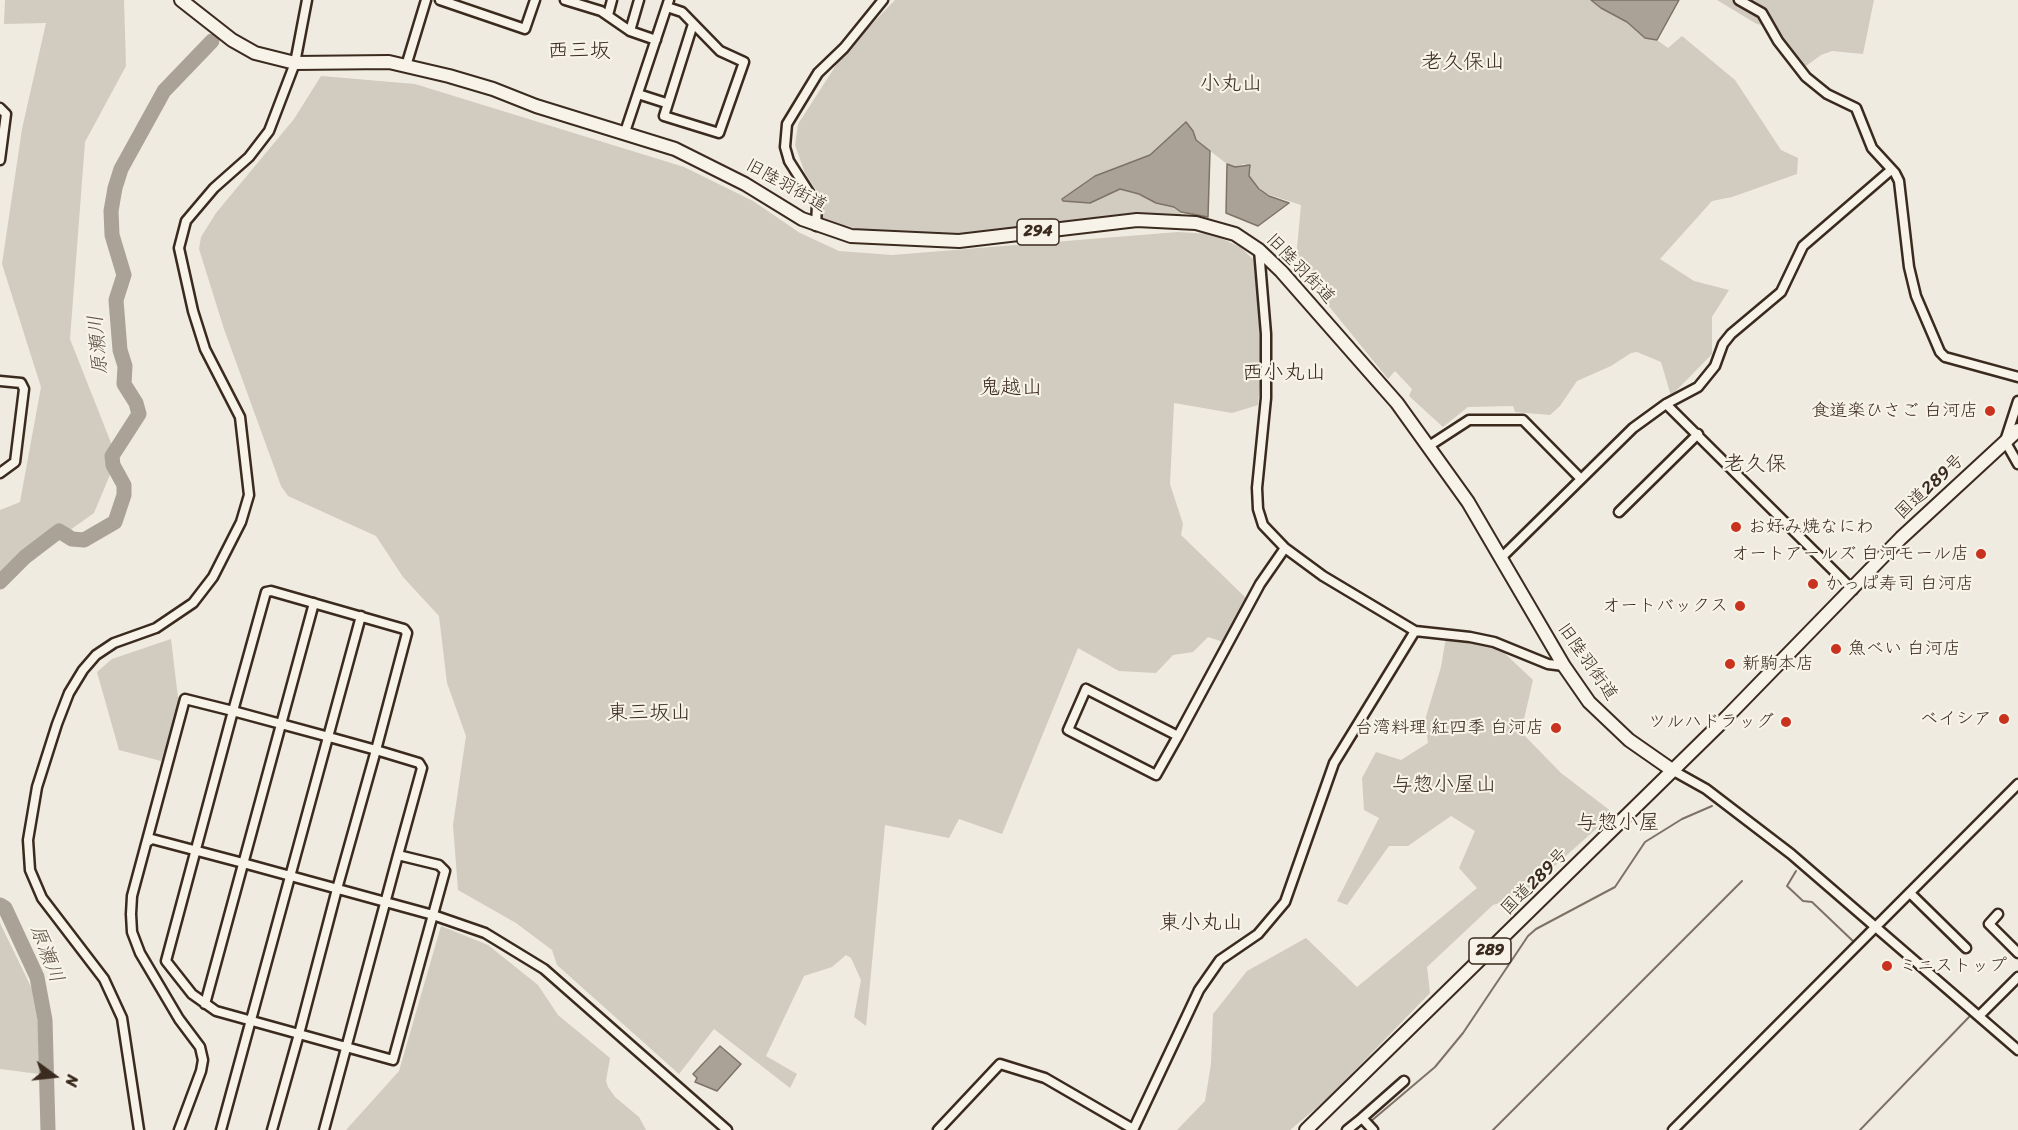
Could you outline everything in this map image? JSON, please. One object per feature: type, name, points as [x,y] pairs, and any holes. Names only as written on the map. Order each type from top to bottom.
[{"type":"highway","name":"旧陸羽街道","points":[[188,2],[232,40],[255,53],[295,63],[368,61],[406,66],[460,79],[536,106],[675,149],[722,171],[816,226],[868,238],[959,241],[1137,220],[1171,221],[1216,228],[1235,234],[1259,250],[1281,271],[1397,403],[1468,502],[1564,666],[1589,702],[1607,722],[1672,771]]},
{"type":"highway","name":"国道289号","points":[[1306,1130],[1672,771],[1853,590],[1901,538],[2018,430]]},
{"type":"street","points":[[139,1130],[122,1018],[104,979],[42,898],[30,870],[28,840],[37,787],[57,724],[69,693],[83,670],[96,655],[114,643],[156,628],[193,603],[213,577],[241,522],[249,495],[240,417],[205,349],[178,248],[186,221],[214,188],[249,157],[269,131],[295,63],[307,0]]},
{"type":"street","points":[[406,66],[426,0]]},
{"type":"street","points":[[440,0],[525,29],[535,0]]},
{"type":"street","points":[[565,0],[608,15],[630,30],[656,40]]},
{"type":"street","points":[[608,15],[612,0]]},
{"type":"street","points":[[630,30],[639,0]]},
{"type":"street","points":[[816,226],[817,206],[789,161],[785,135],[787,124],[818,73],[844,48],[883,0]]},
{"type":"street","points":[[1739,0],[1762,13],[1778,41],[1806,77],[1827,94],[1856,108],[1872,148],[1899,181],[1908,267],[1916,296],[1940,352],[1945,357],[2018,377]]},
{"type":"street","points":[[625,132],[668,3],[682,12],[720,51],[744,63],[722,131],[719,133],[663,116],[693,24]]},
{"type":"street","points":[[638,94],[666,103]]},
{"type":"street","points":[[0,108],[6,114],[0,160]]},
{"type":"street","points":[[1500,559],[1633,428],[1666,404],[1698,387],[1715,366],[1723,344],[1731,334],[1781,292],[1803,246],[1891,170]]},
{"type":"street","points":[[1259,250],[1266,334],[1266,398],[1257,488],[1258,508],[1263,525],[1285,548],[1323,576],[1415,631],[1486,640],[1548,664],[1564,666]]},
{"type":"street","points":[[0,381],[21,383],[24,389],[15,462],[0,473]]},
{"type":"street","points":[[2018,401],[2005,441],[2018,464]]},
{"type":"street","points":[[1666,404],[1853,590]]},
{"type":"street","points":[[1429,446],[1469,420],[1523,420],[1581,479]]},
{"type":"street","points":[[1619,512],[1698,434]]},
{"type":"street","points":[[1178,736],[1086,689],[1068,730],[1156,775],[1178,736],[1260,584],[1285,548]]},
{"type":"street","points":[[272,1130],[299,1034],[407,633],[404,629],[361,616],[271,591],[266,592],[166,961],[192,994],[216,1011],[251,1021],[299,1034],[393,1060],[445,871],[439,865],[398,855]]},
{"type":"street","points":[[205,1004],[314,603]]},
{"type":"street","points":[[221,1130],[361,616]]},
{"type":"street","points":[[938,1130],[1000,1064],[1045,1078],[1133,1130],[1199,990],[1220,960],[1258,934],[1285,902],[1334,763],[1415,631]]},
{"type":"street","points":[[179,1130],[203,1060],[200,1047],[179,1019],[140,953],[132,932],[132,896],[185,699],[376,750],[419,763],[422,768],[324,1130]]},
{"type":"street","name":"旧陸羽街道","points":[[1672,771],[1706,789],[1791,854],[2018,1050]]},
{"type":"street","points":[[1673,1130],[1911,894],[2018,784]]},
{"type":"street","points":[[147,842],[152,839],[195,850],[434,915],[485,933],[530,959],[726,1130]]},
{"type":"street","points":[[1911,894],[1966,948]]},
{"type":"street","points":[[1998,914],[1989,924],[2018,953]]},
{"type":"street","points":[[1979,1016],[2018,977]]},
{"type":"street","points":[[1347,1130],[1404,1081]]},
{"type":"street","points":[[1362,1118],[1373,1130]]},
{"type":"shaded area","points":[[5,0],[124,0],[126,66],[85,142],[70,339],[117,458],[94,513],[0,580],[0,510],[20,502],[41,387],[2,264],[22,129],[46,23],[4,24]]},
{"type":"shaded area","points":[[895,0],[1591,0],[1627,22],[1645,38],[1657,40],[1668,48],[1682,36],[1735,80],[1781,150],[1798,158],[1797,174],[1732,197],[1712,201],[1660,259],[1694,281],[1729,290],[1712,317],[1712,354],[1671,396],[1661,362],[1637,352],[1577,381],[1560,406],[1550,415],[1515,412],[1513,406],[1468,407],[1443,427],[1409,396],[1412,389],[1395,371],[1388,379],[1319,294],[1296,259],[1301,205],[1264,193],[1249,176],[1251,168],[1244,164],[1235,167],[1227,164],[1196,140],[1193,131],[1181,128],[1150,155],[1095,176],[1062,199],[1090,203],[1120,189],[1130,190],[1156,203],[1174,207],[1181,212],[1180,216],[1136,212],[980,235],[872,233],[823,220],[819,195],[805,173],[795,145],[798,124],[844,53]]},
{"type":"shaded area","points":[[1591,0],[1679,0],[1657,40],[1645,38],[1627,22]]},
{"type":"shaded area","points":[[1717,0],[1874,0],[1863,54],[1832,51],[1821,55],[1802,69],[1776,30],[1755,23]]},
{"type":"shaded area","points":[[321,76],[415,84],[684,167],[753,201],[800,233],[839,251],[892,255],[1178,232],[1212,234],[1240,247],[1253,259],[1263,352],[1258,405],[1232,413],[1174,403],[1170,484],[1183,524],[1181,535],[1246,598],[1223,642],[1208,637],[1193,652],[1173,655],[1156,673],[1119,671],[1078,648],[1002,834],[959,819],[949,838],[885,825],[866,1026],[854,1017],[861,980],[851,958],[846,955],[832,967],[804,976],[766,1056],[797,1074],[790,1088],[714,1029],[679,1074],[557,965],[552,950],[516,923],[458,890],[453,825],[466,736],[447,683],[439,616],[403,577],[376,536],[288,496],[281,486],[224,329],[199,249],[201,237],[216,213],[294,119]]},
{"type":"shaded area","points":[[1186,122],[1196,140],[1210,151],[1208,217],[1181,212],[1174,207],[1156,203],[1139,194],[1120,189],[1090,203],[1063,201],[1062,199],[1095,176],[1150,155]]},
{"type":"shaded area","points":[[1227,164],[1235,167],[1250,165],[1249,176],[1259,189],[1269,196],[1289,203],[1258,226],[1226,213]]},
{"type":"shaded area","points":[[1446,637],[1498,647],[1533,680],[1521,732],[1561,773],[1612,812],[1605,821],[1521,896],[1493,905],[1427,967],[1430,993],[1326,1100],[1290,1130],[1177,1130],[1205,1101],[1211,1064],[1213,1014],[1247,971],[1306,938],[1357,987],[1477,888],[1459,868],[1475,831],[1451,816],[1408,846],[1389,846],[1347,905],[1337,901],[1379,818],[1364,810],[1362,778],[1376,752],[1401,760],[1428,743],[1425,720],[1441,667]]},
{"type":"shaded area","points":[[171,639],[179,706],[161,761],[119,750],[97,672],[112,659]]},
{"type":"shaded area","points":[[0,923],[32,989],[47,1075],[0,1069]]},
{"type":"shaded area","points":[[441,926],[488,945],[538,985],[558,1015],[610,1058],[606,1081],[608,1087],[615,1097],[639,1117],[646,1130],[346,1130],[399,1071]]},
{"type":"shaded area","points":[[720,1046],[741,1064],[717,1091],[695,1082],[697,1078],[693,1074]]},
{"type":"waterway","name":"原瀬川","points":[[0,582],[25,557],[59,531],[72,539],[84,540],[115,522],[124,495],[124,485],[113,465],[112,456],[139,414],[136,403],[124,384],[125,366],[120,350],[116,300],[124,275],[112,235],[111,211],[115,188],[121,169],[164,91],[212,41]]},
{"type":"waterway","points":[[1370,1122],[1435,1067],[1463,1033],[1528,936],[1536,929],[1615,887],[1645,842],[1682,819],[1712,806]]},
{"type":"waterway","points":[[1796,871],[1787,886],[1803,901],[1812,902],[1855,943]]},
{"type":"waterway","points":[[1493,1130],[1742,881]]},
{"type":"waterway","name":"原瀬川","points":[[0,905],[5,908],[37,977],[45,1020],[48,1130]]},
{"type":"waterway","points":[[1860,1130],[1969,1017]]},
{"type":"place","name":"食道楽ひさご 白河店","points":[[1990,411]]},
{"type":"place","name":"お好み焼なにわ","points":[[1736,527]]},
{"type":"place","name":"オートアールズ 白河モール店","points":[[1981,554]]},
{"type":"place","name":"かっぱ寿司 白河店","points":[[1813,584]]},
{"type":"place","name":"オートバックス","points":[[1740,606]]},
{"type":"place","name":"魚べい 白河店","points":[[1836,649]]},
{"type":"place","name":"新駒本店","points":[[1730,664]]},
{"type":"place","name":"ベイシア","points":[[2004,719]]},
{"type":"place","name":"ツルハドラッグ","points":[[1786,722]]},
{"type":"place","name":"台湾料理 紅四季 白河店","points":[[1556,728]]},
{"type":"place","name":"ミニストップ","points":[[1887,966]]},
{"type":"district","name":"西三坂","points":[[579,52]]},
{"type":"district","name":"老久保山","points":[[1463,63]]},
{"type":"district","name":"小丸山","points":[[1231,85]]},
{"type":"district","name":"西小丸山","points":[[1284,374]]},
{"type":"district","name":"鬼越山","points":[[1011,389]]},
{"type":"district","name":"老久保","points":[[1755,465]]},
{"type":"district","name":"東三坂山","points":[[649,714]]},
{"type":"district","name":"与惣小屋山","points":[[1444,786]]},
{"type":"district","name":"与惣小屋","points":[[1618,824]]},
{"type":"district","name":"東小丸山","points":[[1201,924]]}]
